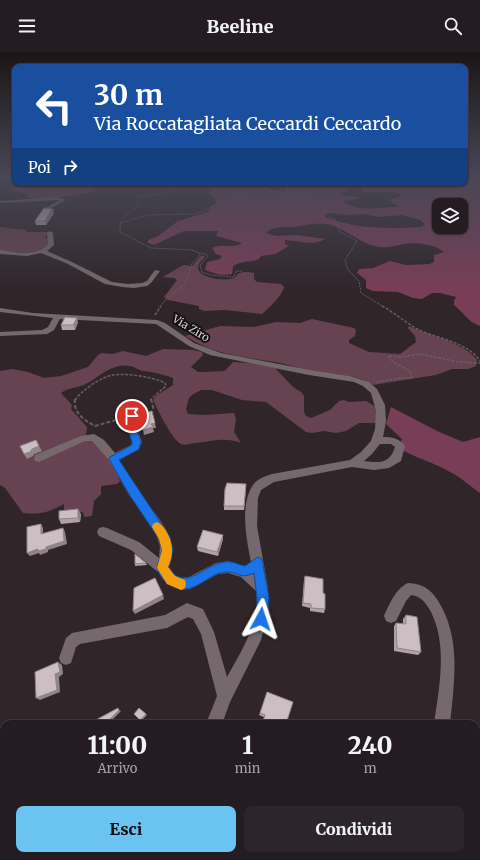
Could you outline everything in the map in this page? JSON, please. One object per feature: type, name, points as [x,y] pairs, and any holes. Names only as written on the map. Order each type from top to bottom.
[{"type":"street","points":[[42,252],[51,245],[50,233]]},
{"type":"street","points":[[0,252],[42,252],[70,263],[107,283],[113,284],[130,286],[145,283],[150,281],[157,271]]},
{"type":"street","name":"Via Ziro","points":[[0,310],[11,313],[151,321],[162,324],[178,336],[206,351],[218,355],[269,364],[312,374],[354,379],[367,384]]},
{"type":"street","points":[[0,334],[44,332],[51,328],[58,316]]},
{"type":"street","points":[[352,463],[370,451],[378,440],[382,416],[380,404],[379,399],[367,384]]},
{"type":"street","points":[[113,459],[135,447],[137,442],[131,426],[132,416]]},
{"type":"street","points":[[39,458],[89,437],[94,437],[100,442],[113,459],[133,492],[164,537],[167,550],[162,568]]},
{"type":"street","points":[[216,720],[225,697],[244,660],[261,619],[263,598],[258,562],[252,535],[251,518],[254,497],[257,489],[263,482],[272,478],[352,463],[374,466],[390,464],[397,458],[400,446],[393,441],[378,440]]},
{"type":"street","points":[[103,532],[135,546],[162,568],[171,580],[181,584],[190,583],[222,567],[228,567],[245,572],[262,588]]},
{"type":"street","points":[[245,572],[252,569],[258,562]]},
{"type":"street","points":[[391,616],[401,597],[408,589],[420,590],[430,598],[437,609],[443,622],[447,646],[447,674],[442,720]]},
{"type":"street","points":[[66,658],[71,643],[76,638],[151,625],[167,621],[187,610],[193,611],[198,614],[207,632],[225,697]]},
{"type":"path","points":[[126,214],[120,223],[120,232],[151,248],[192,250],[206,254],[208,256],[200,265],[202,272],[222,277],[234,277],[236,271],[242,271]]},
{"type":"path","points":[[120,223],[148,215],[197,214]]},
{"type":"path","points":[[326,214],[327,216],[335,220],[335,225],[340,232],[357,241],[345,260],[348,270],[359,281],[362,293],[374,302],[387,308],[400,319],[420,330],[455,343],[477,356],[480,362],[459,362],[420,354],[400,357],[388,356],[394,363],[410,371],[412,378],[399,378],[367,384]]},
{"type":"path","points":[[151,321],[165,300],[185,284],[187,272],[192,263],[199,257],[199,253]]},
{"type":"path","points":[[132,416],[95,426],[78,413],[74,403],[82,393],[103,379],[111,375],[121,374],[165,383],[165,388],[150,400],[154,411]]},
{"type":"shaded area","points":[[202,214],[327,214],[324,215],[326,217],[349,224],[397,228],[421,227],[425,224],[420,220],[402,215],[378,217],[366,214],[335,214],[432,214],[432,234],[468,234],[468,214],[480,214],[480,326],[469,320],[454,305],[456,297],[440,293],[432,293],[422,299],[413,298],[398,292],[373,291],[366,288],[366,280],[357,273],[359,269],[373,268],[390,261],[406,265],[429,264],[434,262],[434,255],[444,252],[430,245],[408,243],[388,247],[379,247],[365,243],[339,228],[318,223],[292,227],[278,227],[271,229],[266,233],[276,236],[297,235],[325,239],[315,243],[285,240],[285,244],[289,246],[275,254],[261,256],[259,259],[253,261],[236,264],[233,266],[232,274],[222,275],[205,270],[207,262],[220,259],[222,256],[216,254],[212,248],[220,246],[235,246],[242,243],[216,236],[218,231],[184,231],[154,245],[148,243],[148,240],[158,236],[178,221]]},
{"type":"shaded area","points":[[0,227],[26,230],[26,232],[49,232],[45,237],[50,241],[46,249],[33,253],[0,251]]},
{"type":"shaded area","points":[[202,255],[205,257],[199,263],[198,269],[200,273],[205,276],[218,279],[230,279],[236,277],[242,272],[254,273],[254,279],[257,282],[281,284],[284,287],[283,290],[275,302],[262,314],[224,310],[204,311],[199,309],[199,306],[168,300],[164,297],[177,280],[174,278],[163,277],[183,265],[192,266]]},
{"type":"shaded area","points":[[312,319],[354,328],[356,330],[355,336],[349,340],[349,343],[369,352],[400,354],[416,342],[415,336],[408,328],[409,326],[464,348],[477,360],[476,366],[468,369],[452,369],[436,375],[373,385],[367,381],[353,377],[311,371],[275,362],[216,351],[185,336],[220,326],[254,327],[276,322],[300,323]]},
{"type":"shaded area","points":[[163,349],[193,350],[202,352],[203,355],[191,367],[198,372],[225,371],[233,362],[249,363],[275,368],[304,396],[304,412],[306,416],[311,418],[330,410],[339,401],[366,401],[376,407],[378,423],[359,423],[346,431],[336,433],[324,431],[312,433],[306,432],[266,402],[242,400],[212,390],[201,390],[189,398],[186,409],[188,414],[204,415],[234,413],[236,419],[234,432],[241,443],[224,440],[183,445],[178,442],[170,431],[153,400],[157,395],[173,385],[173,378],[131,366],[116,367],[84,385],[61,393],[72,405],[71,409],[87,427],[86,435],[110,461],[120,481],[117,484],[101,486],[101,494],[94,501],[92,516],[84,517],[83,512],[66,513],[64,504],[45,512],[35,514],[23,513],[5,488],[0,485],[0,371],[12,369],[28,372],[44,378],[61,376],[88,367],[98,355],[102,353],[113,354],[123,351],[146,356]]},
{"type":"shaded area","points":[[391,407],[437,431],[463,442],[480,437],[480,493],[452,473],[398,448],[402,439],[386,424]]},
{"type":"building","points":[[40,214],[49,214],[45,221],[35,221]]},
{"type":"building","points":[[65,317],[77,318],[73,325],[61,325]]},
{"type":"building","points":[[147,409],[148,412],[152,411],[155,423],[151,424],[153,427],[143,430],[137,412]]},
{"type":"building","points":[[36,440],[39,446],[24,454],[20,446]]},
{"type":"building","points":[[227,483],[246,484],[244,506],[224,506],[225,489]]},
{"type":"building","points":[[78,509],[78,518],[59,519],[59,511]]},
{"type":"building","points":[[41,524],[41,534],[63,528],[64,541],[46,547],[46,549],[38,551],[38,549],[27,553],[27,527]]},
{"type":"building","points":[[203,530],[223,535],[217,552],[197,547]]},
{"type":"building","points":[[135,554],[146,563],[135,564]]},
{"type":"building","points":[[305,576],[323,579],[325,609],[311,608],[311,604],[303,603]]},
{"type":"building","points":[[155,578],[163,595],[133,611],[134,588]]},
{"type":"building","points":[[406,615],[417,617],[421,652],[397,648],[396,623],[406,624]]},
{"type":"building","points":[[58,662],[60,672],[55,674],[57,690],[36,698],[35,672]]},
{"type":"building","points":[[267,692],[293,702],[287,720],[263,720],[265,715],[260,713]]},
{"type":"building","points":[[118,708],[119,710],[109,720],[96,720]]},
{"type":"building","points":[[139,708],[146,714],[140,720],[134,714]]},
{"type":"slow traffic","points":[[157,527],[164,537],[167,550],[166,561],[162,568],[171,580],[181,584]]},
{"type":"route","points":[[132,416],[131,426],[137,442],[135,447],[113,459],[133,492],[164,537],[167,550],[166,561],[162,568],[167,576],[171,580],[181,584],[190,583],[222,567],[236,568],[245,572],[252,569],[258,562],[263,598],[261,619]]}]
